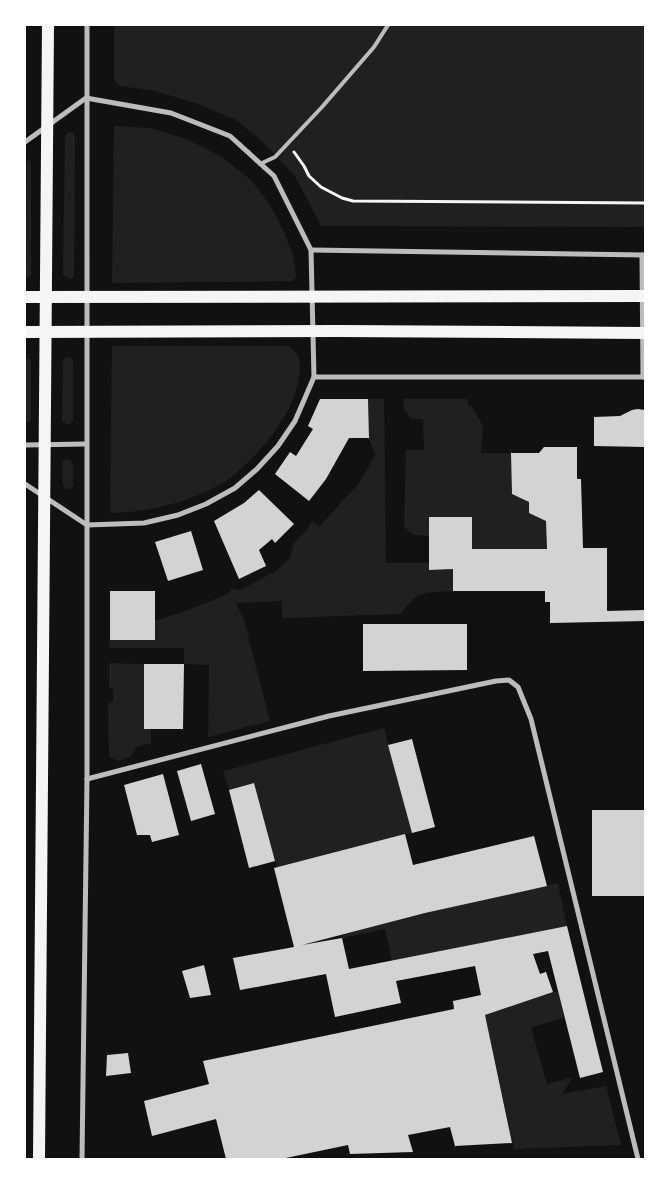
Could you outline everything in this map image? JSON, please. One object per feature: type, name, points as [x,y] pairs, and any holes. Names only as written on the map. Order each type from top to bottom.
[{"type":"main road","points":[[39,1159],[48,25]]},
{"type":"main road","points":[[25,297],[644,296]]},
{"type":"main road","points":[[25,332],[644,333]]},
{"type":"street","points":[[82,1159],[87,779],[87,25]]},
{"type":"street","points":[[25,142],[86,98],[170,113],[230,136],[274,176],[311,250],[314,331],[314,377],[295,421],[278,446],[257,469],[235,488],[206,504],[178,515],[144,523],[87,525],[25,484]]},
{"type":"street","points":[[311,250],[643,255],[644,296],[644,377],[314,377]]},
{"type":"street","points":[[25,445],[86,444]]},
{"type":"street","points":[[87,779],[329,716],[496,681],[509,680],[518,687],[531,719],[638,1159]]},
{"type":"lane","points":[[260,164],[275,156],[287,144],[374,47],[388,25]]},
{"type":"path","points":[[287,144],[304,166],[309,176],[331,192],[353,201],[645,203]]},
{"type":"shaded area","points":[[114,25],[645,25],[645,227],[321,226],[295,176],[262,141],[236,120],[200,105],[156,91],[120,86],[114,80]]},
{"type":"shaded area","points":[[114,126],[150,128],[189,140],[222,157],[251,180],[270,205],[284,232],[293,255],[296,277],[292,281],[112,283]]},
{"type":"shaded area","points":[[69,132],[73,132],[75,137],[74,277],[70,279],[63,275],[65,136]]},
{"type":"shaded area","points":[[29,159],[31,162],[31,276],[28,278],[26,275],[27,162]]},
{"type":"shaded area","points":[[112,346],[289,346],[298,357],[300,365],[299,376],[291,405],[284,418],[265,444],[230,479],[192,498],[169,505],[146,510],[110,513]]},
{"type":"shaded area","points":[[66,357],[70,357],[73,361],[73,420],[70,424],[65,424],[62,421],[63,360]]},
{"type":"shaded area","points":[[26,359],[31,361],[31,419],[30,422],[25,423]]},
{"type":"shaded area","points":[[368,399],[384,399],[386,563],[429,563],[430,570],[453,569],[453,591],[418,596],[412,600],[401,614],[282,618],[282,601],[236,603],[244,620],[270,721],[208,737],[209,665],[184,664],[184,648],[109,648],[110,640],[154,640],[155,621],[231,592],[229,588],[240,590],[276,571],[290,558],[294,543],[306,531],[312,521],[319,527],[359,483],[375,455],[369,438]]},
{"type":"shaded area","points":[[403,399],[468,399],[468,406],[471,406],[483,426],[481,453],[511,453],[512,494],[529,502],[529,513],[546,521],[547,549],[472,549],[472,517],[430,517],[429,536],[415,535],[409,532],[404,525],[406,450],[424,450],[423,419],[411,419],[404,409]]},
{"type":"shaded area","points":[[64,460],[70,460],[73,464],[73,486],[70,489],[66,489],[63,485],[62,464]]},
{"type":"shaded area","points":[[109,663],[144,664],[144,728],[151,729],[151,743],[137,747],[130,757],[118,761],[109,757],[108,704],[113,701],[113,689],[109,687]]},
{"type":"shaded area","points":[[384,728],[412,833],[277,867],[254,783],[229,790],[223,771]]},
{"type":"shaded area","points":[[558,883],[567,926],[392,961],[385,929],[342,938],[341,935],[425,913]]},
{"type":"shaded area","points":[[553,992],[558,992],[564,1018],[531,1027],[547,1084],[570,1078],[571,1080],[562,1094],[606,1086],[621,1145],[514,1149],[485,1015]]},
{"type":"building","points":[[320,399],[368,399],[369,438],[349,438],[326,479],[309,501],[275,474],[290,452],[296,456],[313,429],[308,426]]},
{"type":"building","points":[[638,409],[645,410],[645,447],[594,446],[594,417],[620,416]]},
{"type":"building","points":[[544,447],[577,447],[577,479],[581,479],[583,548],[607,548],[607,611],[645,610],[645,621],[550,623],[550,602],[545,602],[545,591],[453,591],[453,569],[429,570],[429,517],[472,517],[472,549],[547,549],[546,521],[529,513],[529,502],[512,494],[511,453],[539,453]]},
{"type":"building","points":[[259,490],[294,524],[275,543],[272,539],[259,550],[266,566],[239,579],[214,521],[244,503]]},
{"type":"building","points":[[191,531],[203,570],[168,581],[155,542]]},
{"type":"building","points":[[110,591],[155,591],[155,640],[110,640]]},
{"type":"building","points":[[363,624],[467,624],[467,670],[363,671]]},
{"type":"building","points":[[144,664],[184,664],[183,729],[144,729]]},
{"type":"building","points":[[412,739],[435,827],[412,833],[388,745]]},
{"type":"building","points":[[201,764],[215,814],[191,821],[177,771]]},
{"type":"building","points":[[163,774],[179,835],[152,842],[150,835],[137,835],[124,785]]},
{"type":"building","points":[[254,783],[275,861],[249,868],[229,790]]},
{"type":"building","points":[[592,810],[645,810],[645,896],[592,896]]},
{"type":"building","points":[[405,834],[413,865],[534,836],[547,886],[425,913],[302,945],[342,938],[349,969],[567,926],[603,1072],[580,1078],[548,951],[533,954],[540,974],[546,972],[553,992],[485,1015],[512,1143],[455,1146],[450,1127],[408,1135],[413,1152],[350,1154],[348,1145],[281,1159],[226,1159],[216,1119],[152,1136],[144,1101],[209,1084],[203,1061],[454,1009],[453,1001],[481,995],[475,966],[396,981],[401,1003],[335,1017],[326,974],[240,990],[233,958],[294,947],[274,868]]},
{"type":"building","points":[[204,965],[211,995],[190,998],[182,971]]},
{"type":"building","points":[[128,1053],[131,1073],[106,1076],[107,1055]]}]
